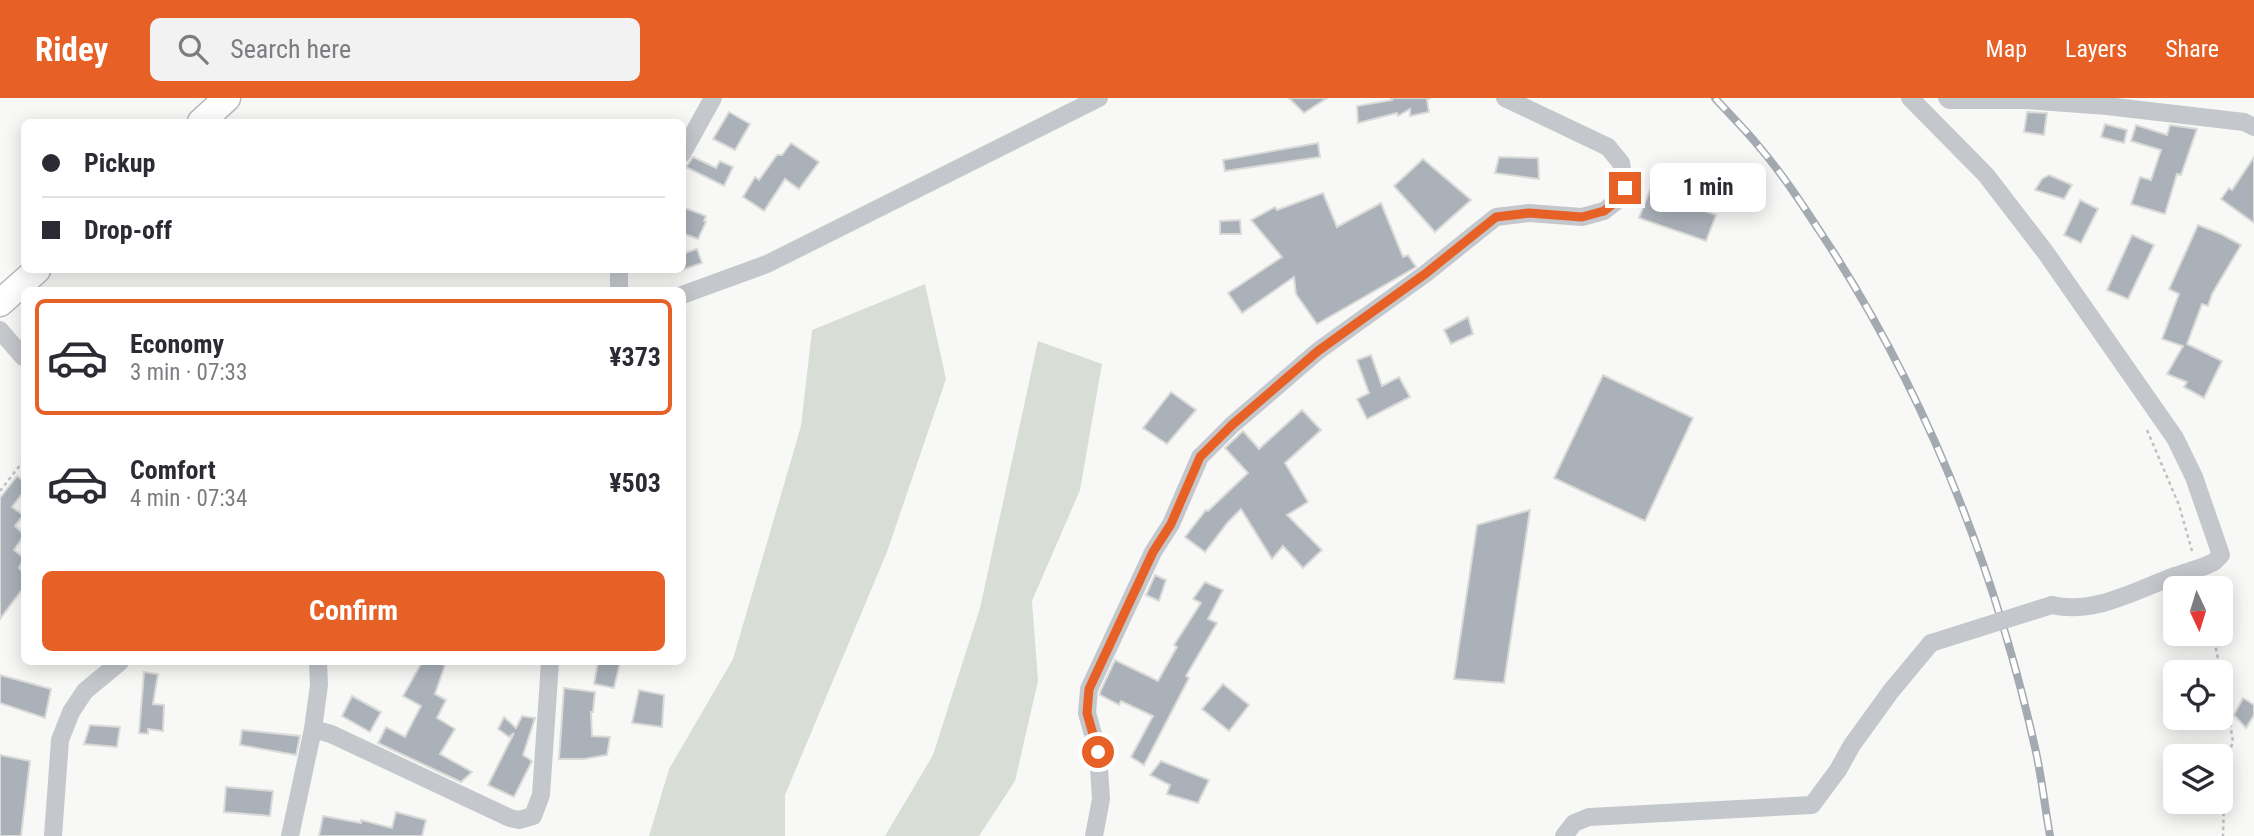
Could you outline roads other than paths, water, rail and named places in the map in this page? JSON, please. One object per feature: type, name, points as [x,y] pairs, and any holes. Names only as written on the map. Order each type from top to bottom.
[{"type":"highway","points":[[204,119],[227,98]]},
{"type":"highway","points":[[0,303],[34,273]]},
{"type":"street","points":[[686,147],[713,98]]},
{"type":"street","points":[[686,294],[767,264],[1099,98]]},
{"type":"street","points":[[1094,836],[1101,799],[1098,752],[1087,713],[1089,689],[1153,552],[1171,524],[1200,457],[1232,425],[1318,351],[1425,274],[1496,217],[1529,213],[1582,217],[1604,211],[1618,200],[1625,188],[1621,163],[1608,147],[1505,98]]},
{"type":"street","points":[[1564,836],[1574,823],[1589,817],[1812,805],[1839,770],[1852,745],[1891,691],[1931,643],[2052,605],[2066,608],[2091,607],[2175,576],[2199,559],[2214,562],[2221,555],[2194,477],[2175,438],[2046,253],[1986,175],[1910,98]]},
{"type":"street","points":[[1947,98],[2107,106],[2244,122],[2254,127]]},
{"type":"street","points":[[0,330],[21,354]]},
{"type":"street","points":[[53,836],[60,740],[71,712],[85,691],[116,665]]},
{"type":"street","points":[[290,836],[313,729],[318,693],[318,665]]},
{"type":"street","points":[[313,729],[331,734],[510,818],[519,828],[533,816],[541,795],[550,665]]},
{"type":"railway","points":[[1715,98],[1771,161],[1834,253],[1869,311],[1930,432],[1957,494],[2002,621],[2036,752],[2050,836]]}]
